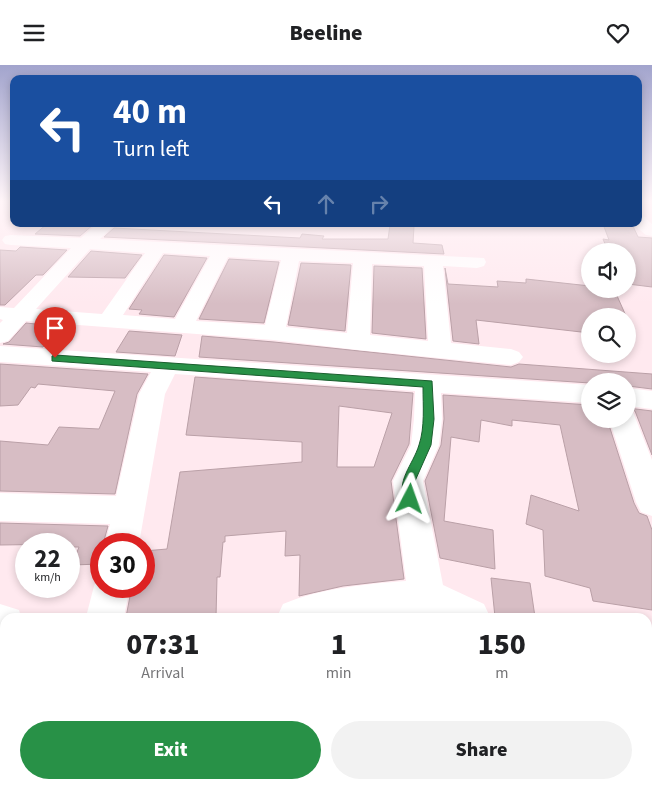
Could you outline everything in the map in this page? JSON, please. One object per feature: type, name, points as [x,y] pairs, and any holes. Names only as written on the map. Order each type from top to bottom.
[{"type":"street","points":[[0,336],[10,313],[94,236]]},
{"type":"street","points":[[11,240],[291,255],[477,262]]},
{"type":"street","points":[[108,321],[158,247]]},
{"type":"street","points":[[182,326],[222,251]]},
{"type":"street","points":[[274,333],[291,255]]},
{"type":"street","points":[[358,343],[363,257]]},
{"type":"street","points":[[434,260],[440,349]]},
{"type":"street","points":[[10,313],[274,333],[511,357]]},
{"type":"street","points":[[0,354],[166,367],[581,393]]},
{"type":"street","points":[[125,533],[152,394],[166,367]]},
{"type":"street","points":[[427,597],[408,481],[425,445],[428,419],[428,384]]},
{"type":"street","points":[[636,398],[652,400]]},
{"type":"street","points":[[627,428],[652,502]]},
{"type":"street","points":[[0,507],[130,510]]},
{"type":"street","points":[[316,613],[365,603],[427,597],[461,613]]},
{"type":"street","points":[[106,613],[109,598]]},
{"type":"building","points":[[258,236],[300,238],[301,236],[321,236],[324,236],[322,239],[388,239],[388,236],[413,236],[413,243],[442,245],[444,254],[104,237]]},
{"type":"building","points":[[607,236],[637,236],[652,238],[652,287],[636,285],[636,243],[605,243],[603,239],[609,240]]},
{"type":"building","points":[[20,247],[67,250],[43,275],[36,275],[5,305],[0,305],[0,250],[16,251]]},
{"type":"building","points":[[91,251],[142,255],[125,278],[68,277]]},
{"type":"building","points":[[164,255],[207,258],[174,317],[139,314],[142,310],[129,309]]},
{"type":"building","points":[[229,259],[279,262],[264,323],[199,319]]},
{"type":"building","points":[[301,263],[351,265],[345,331],[288,325]]},
{"type":"building","points":[[374,266],[422,268],[426,339],[372,333]]},
{"type":"building","points":[[445,268],[448,284],[498,287],[497,281],[526,283],[526,279],[581,285],[581,298],[618,298],[622,308],[581,308],[581,332],[476,320],[479,344],[453,341]]},
{"type":"building","points":[[26,323],[55,326],[45,337],[51,338],[43,347],[3,344],[9,342]]},
{"type":"building","points":[[129,331],[182,335],[175,356],[116,352]]},
{"type":"building","points":[[202,336],[511,367],[519,364],[652,374],[652,389],[636,387],[636,373],[581,373],[581,382],[199,357]]},
{"type":"building","points":[[0,364],[148,374],[137,394],[115,494],[0,491],[0,441],[48,445],[59,427],[99,429],[115,391],[38,384],[35,388],[31,387],[18,405],[0,406]]},
{"type":"building","points":[[195,377],[413,393],[409,444],[391,481],[404,579],[343,586],[299,596],[300,555],[285,556],[286,531],[225,536],[220,577],[217,577],[216,613],[127,613],[130,598],[155,598],[155,550],[167,549],[180,472],[302,462],[302,442],[186,435]],"holes":[[[339,406],[392,413],[374,467],[337,467]]]},
{"type":"building","points":[[443,395],[581,404],[581,428],[610,428],[634,503],[639,513],[647,516],[652,530],[652,610],[593,601],[590,588],[545,576],[543,530],[526,524],[531,495],[579,511],[560,425],[512,420],[512,426],[481,420],[479,442],[451,437],[444,521],[493,530],[495,569],[440,558],[425,481],[441,445],[444,419]]},
{"type":"building","points":[[636,409],[652,411],[652,455],[636,414]]},
{"type":"building","points":[[0,523],[108,526],[106,533],[90,533],[90,564],[80,565],[80,533],[15,533],[15,545],[0,545]]},
{"type":"building","points":[[491,578],[530,583],[534,613],[495,613]]},
{"type":"route","points":[[55,358],[428,384],[428,419],[425,445],[408,481],[410,499]]}]
